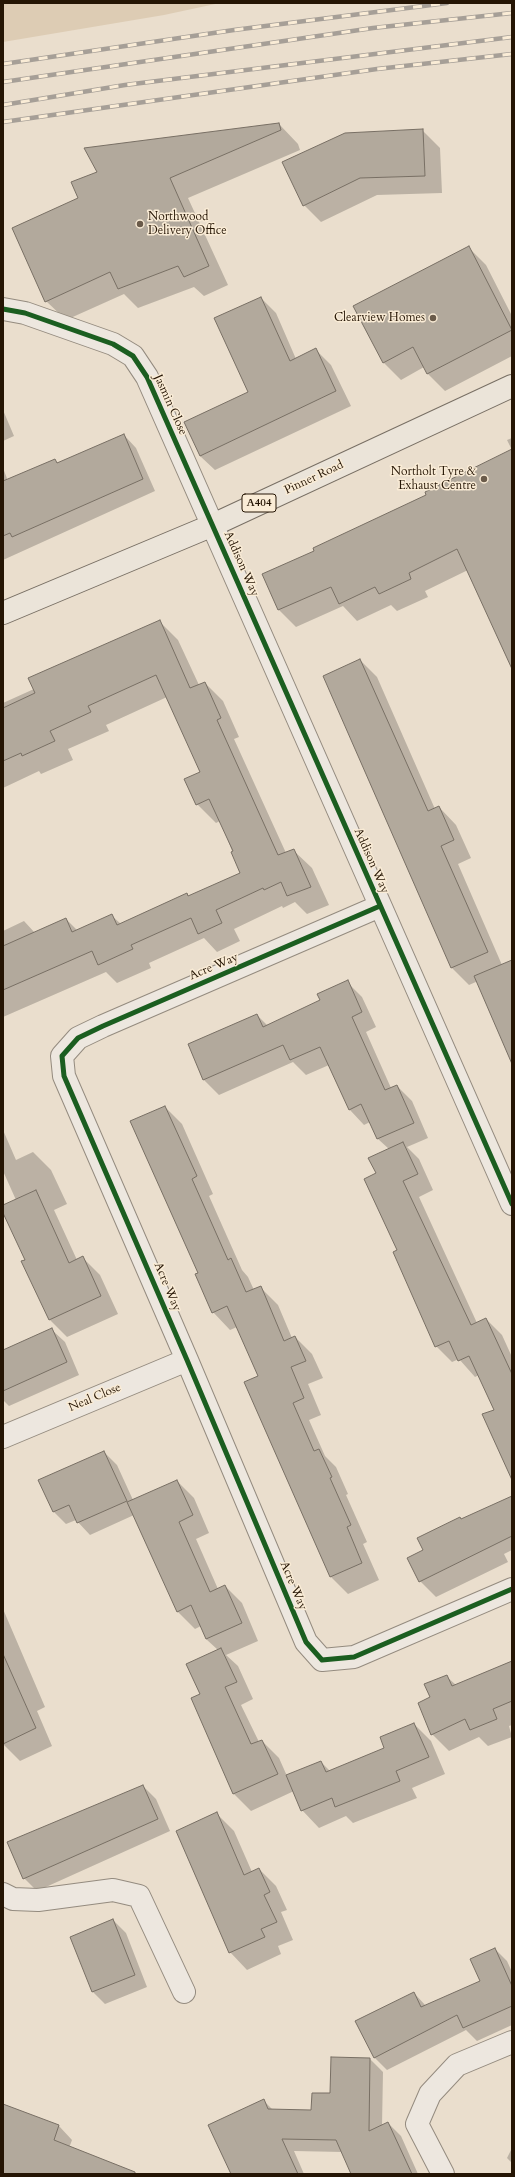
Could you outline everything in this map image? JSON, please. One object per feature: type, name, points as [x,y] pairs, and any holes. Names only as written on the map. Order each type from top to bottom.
[{"type":"main road","name":"Pinner Road","points":[[3,613],[213,525],[512,386]]},
{"type":"street","name":"Jasmin Close","points":[[3,309],[25,313],[113,344],[133,356],[147,377],[213,525]]},
{"type":"street","name":"Addison Way","points":[[213,525],[512,1204]]},
{"type":"street","name":"Acre Way","points":[[380,906],[78,1038],[62,1056],[64,1076],[187,1360],[306,1642],[322,1660],[354,1658],[512,1589]]},
{"type":"street","name":"Neal Close","points":[[3,1437],[187,1360]]},
{"type":"street","points":[[3,1894],[13,1899],[38,1900],[113,1890],[138,1896],[184,1992]]},
{"type":"street","points":[[442,2174],[417,2124],[430,2094],[457,2065],[512,2042]]},
{"type":"shaded area","points":[[3,3],[220,3],[164,15],[3,42]]},
{"type":"building","name":"Northwood Delivery Office","points":[[279,123],[281,130],[170,178],[209,266],[184,277],[178,266],[118,289],[110,272],[45,302],[12,228],[78,198],[71,182],[97,172],[84,148]]},
{"type":"building","points":[[423,129],[425,176],[360,178],[303,206],[282,162],[345,133]]},
{"type":"building","name":"Clearview Homes","points":[[469,246],[512,330],[427,374],[413,347],[383,363],[353,306]]},
{"type":"building","points":[[261,297],[290,361],[316,348],[336,391],[200,456],[184,422],[248,392],[214,318]]},
{"type":"building","points":[[124,434],[143,479],[12,537],[10,533],[3,536],[3,481],[55,459],[57,463]]},
{"type":"building","points":[[512,449],[512,669],[457,549],[409,573],[411,579],[379,594],[375,587],[339,604],[331,587],[278,610],[262,574],[314,551],[313,548],[426,495],[425,492]]},
{"type":"building","points":[[160,620],[190,688],[205,682],[221,718],[217,720],[278,855],[294,849],[311,887],[287,896],[281,882],[264,890],[263,888],[216,910],[222,923],[198,934],[191,918],[131,945],[133,949],[98,965],[92,951],[3,990],[3,946],[66,918],[72,932],[112,914],[117,925],[187,893],[188,896],[240,873],[231,852],[233,851],[209,799],[196,805],[184,779],[200,772],[156,675],[88,706],[91,712],[50,731],[55,741],[22,756],[21,753],[3,761],[3,708],[35,693],[28,678]]},
{"type":"building","points":[[360,659],[428,811],[439,806],[454,840],[441,846],[488,952],[451,968],[323,676]]},
{"type":"building","points":[[512,960],[512,1064],[474,976]]},
{"type":"building","points":[[348,980],[362,1012],[352,1017],[385,1090],[397,1085],[414,1123],[377,1139],[361,1104],[349,1110],[320,1047],[290,1060],[283,1045],[203,1080],[188,1044],[257,1014],[263,1027],[320,1000],[317,994]]},
{"type":"building","points":[[165,1106],[197,1176],[192,1179],[228,1260],[231,1258],[246,1292],[261,1286],[284,1341],[295,1336],[306,1361],[291,1367],[304,1398],[293,1403],[314,1451],[319,1449],[332,1477],[330,1478],[351,1525],[347,1527],[362,1563],[330,1577],[244,1382],[258,1376],[227,1306],[212,1313],[195,1274],[198,1273],[130,1121]]},
{"type":"building","points":[[403,1142],[418,1174],[403,1181],[471,1325],[486,1318],[512,1374],[512,1480],[482,1414],[494,1410],[469,1356],[458,1361],[449,1341],[435,1347],[393,1252],[397,1250],[364,1179],[376,1173],[368,1158]]},
{"type":"building","points":[[36,1190],[69,1263],[83,1256],[101,1296],[49,1320],[21,1261],[25,1260],[3,1213],[3,1205]]},
{"type":"building","points":[[52,1328],[67,1362],[3,1391],[3,1350]]},
{"type":"building","points":[[104,1451],[127,1501],[77,1523],[69,1505],[53,1512],[38,1480]]},
{"type":"building","points":[[177,1480],[193,1515],[179,1522],[210,1592],[225,1585],[242,1623],[206,1639],[191,1605],[177,1612],[127,1502]]},
{"type":"building","points":[[512,1496],[512,1536],[419,1582],[407,1558],[423,1550],[417,1538],[460,1517],[461,1519]]},
{"type":"building","points":[[221,1648],[237,1682],[225,1687],[251,1744],[262,1740],[278,1774],[233,1794],[191,1698],[200,1694],[186,1664]]},
{"type":"building","points":[[3,1654],[36,1728],[3,1744]]},
{"type":"building","points":[[512,1661],[512,1701],[493,1709],[497,1719],[470,1730],[465,1719],[431,1735],[418,1703],[430,1697],[424,1684],[447,1675],[452,1686]]},
{"type":"building","points":[[414,1723],[429,1757],[396,1771],[400,1781],[335,1807],[332,1798],[301,1811],[286,1775],[321,1761],[326,1772],[384,1748],[380,1737]]},
{"type":"building","points":[[143,1785],[158,1819],[23,1879],[7,1842]]},
{"type":"building","points":[[217,1812],[244,1875],[259,1868],[270,1892],[264,1895],[277,1922],[261,1929],[265,1937],[229,1953],[176,1831]]},
{"type":"building","points":[[113,1919],[135,1975],[92,1992],[70,1937]]},
{"type":"building","points":[[495,1948],[512,1986],[512,2006],[463,2028],[457,2015],[374,2058],[355,2021],[414,1992],[421,2007],[480,1981],[470,1959]]},
{"type":"building","points":[[331,2057],[370,2058],[369,2131],[388,2122],[412,2174],[351,2174],[336,2140],[282,2139],[298,2174],[231,2174],[208,2125],[264,2099],[268,2109],[311,2110],[312,2093],[330,2093]]},
{"type":"building","points":[[3,2104],[59,2125],[54,2140],[135,2172],[135,2174],[3,2174]]},
{"type":"railway","points":[[3,64],[234,30],[447,3]]},
{"type":"railway","points":[[3,82],[373,28],[512,13]]},
{"type":"railway","points":[[3,105],[125,85],[512,37]]},
{"type":"railway","points":[[3,122],[377,69],[512,54]]},
{"type":"cycle path","points":[[3,309],[25,313],[113,344],[133,356],[147,377],[512,1204]]},
{"type":"cycle path","points":[[380,906],[78,1038],[62,1056],[64,1076],[187,1360],[306,1642],[322,1660],[354,1657],[512,1589]]},
{"type":"place","name":"Northwood Delivery Office","points":[[140,224]]},
{"type":"place","name":"Clearview Homes","points":[[433,318]]},
{"type":"place","name":"Northolt Tyre & Exhaust Centre","points":[[484,479]]}]
